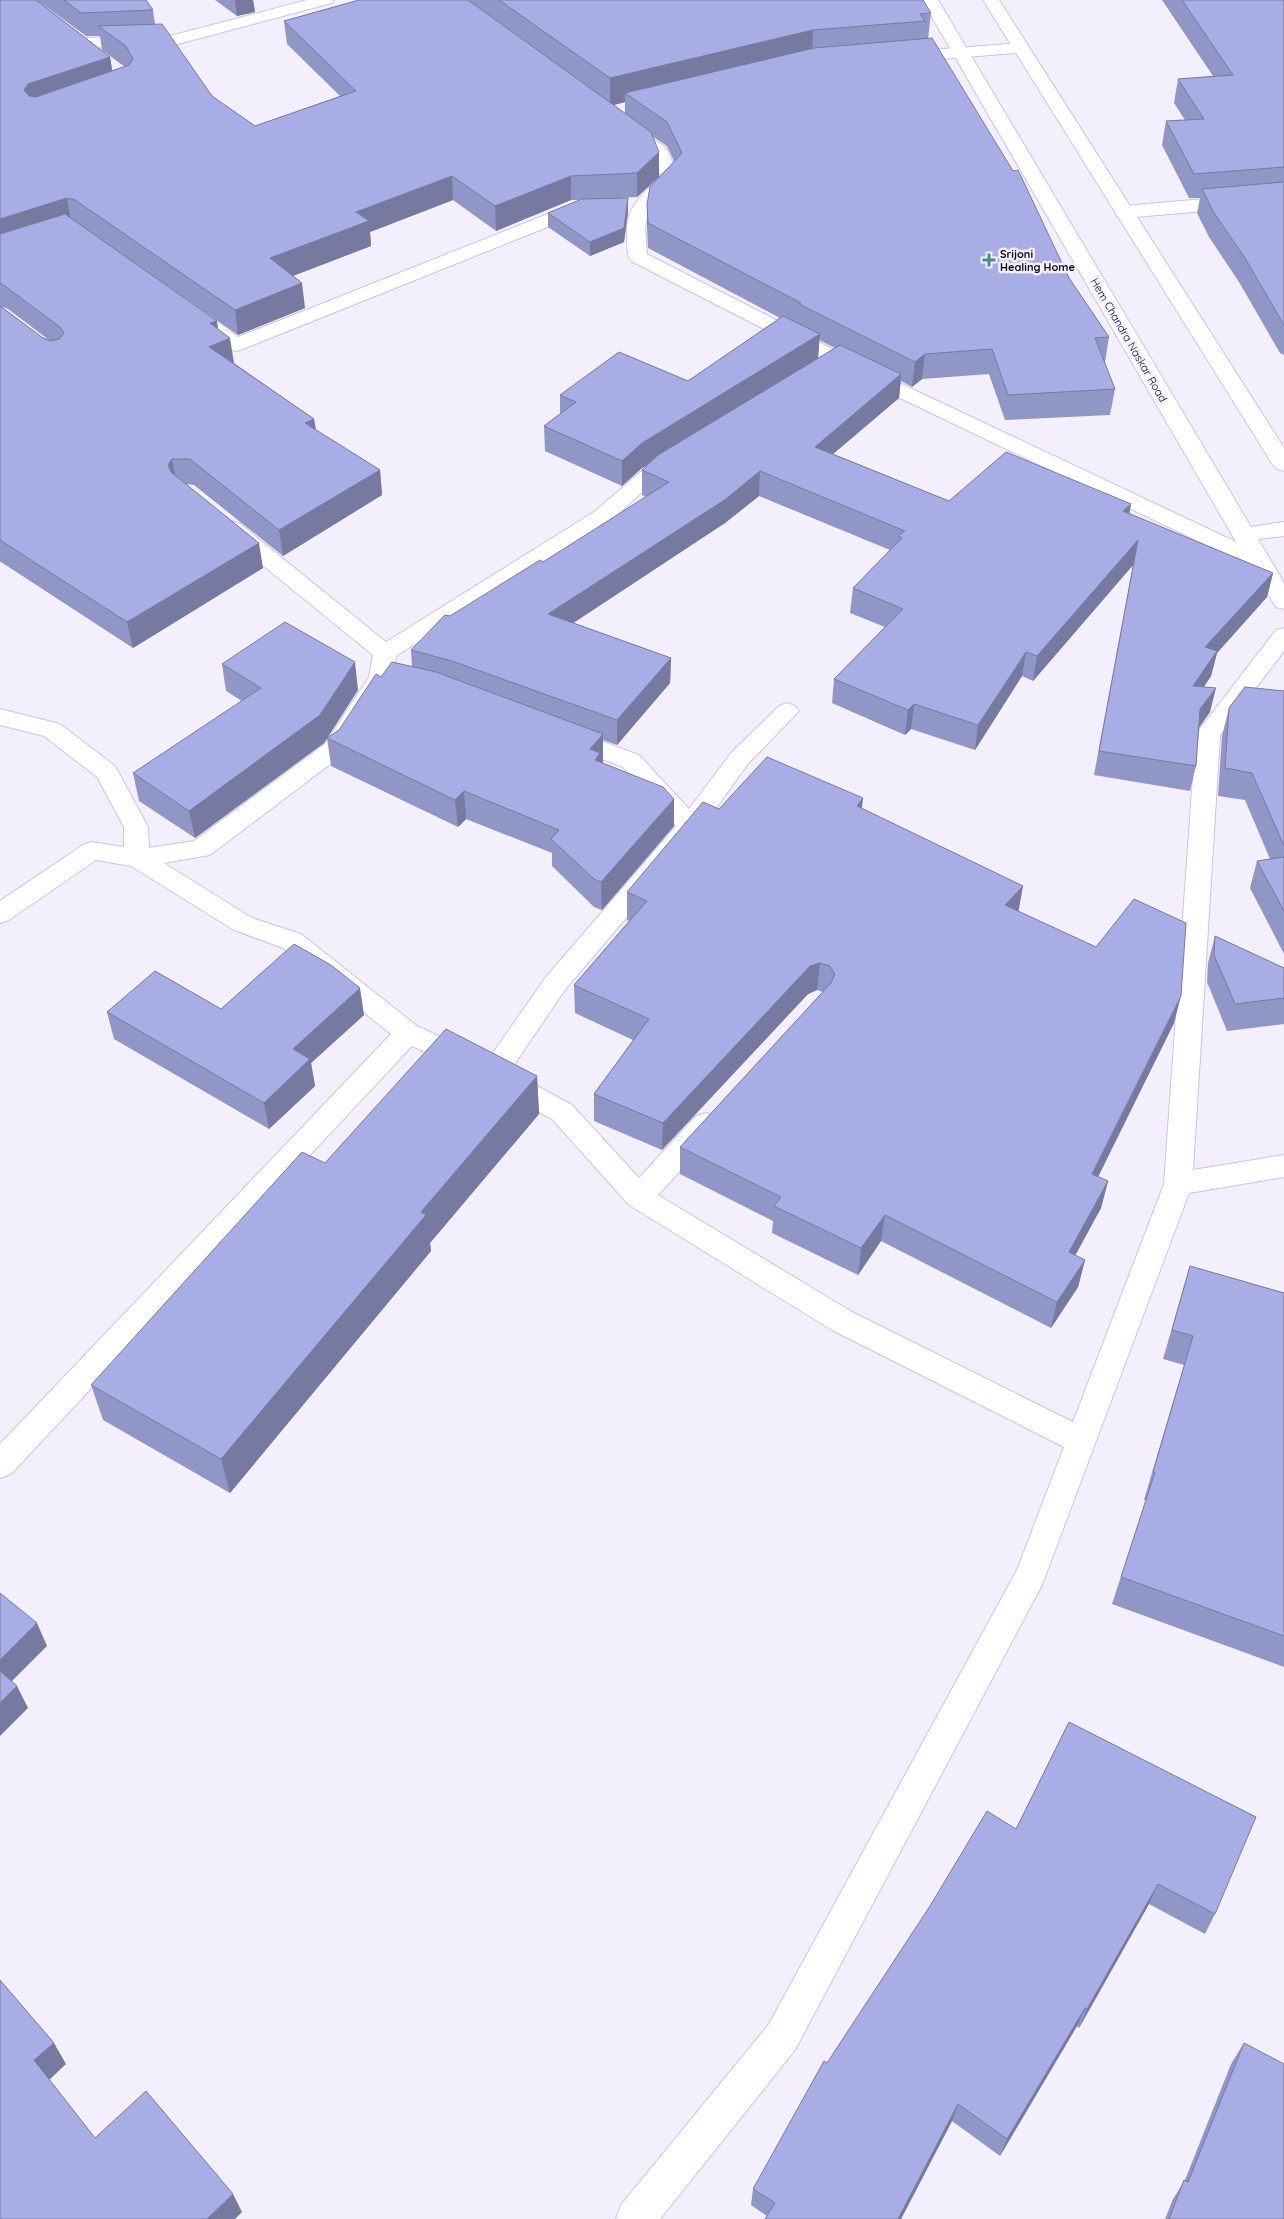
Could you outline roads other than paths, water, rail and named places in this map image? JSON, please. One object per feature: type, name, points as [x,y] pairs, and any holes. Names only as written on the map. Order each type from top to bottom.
[{"type":"street","points":[[22,0],[100,58]]},
{"type":"street","points":[[81,43],[174,40],[326,0]]},
{"type":"street","name":"Hem Chandra Naskar Road","points":[[930,0],[1284,602]]},
{"type":"street","points":[[991,0],[1284,465]]},
{"type":"street","points":[[892,58],[1021,48]]},
{"type":"street","points":[[614,120],[660,152],[671,178],[633,204],[638,257],[828,364],[1260,562]]},
{"type":"street","points":[[1124,212],[1284,198]]},
{"type":"street","points":[[189,312],[236,345],[579,206],[597,206]]},
{"type":"street","points":[[0,914],[92,851],[137,858],[201,848],[333,750],[383,665],[602,517],[650,474],[692,448]]},
{"type":"street","points":[[216,516],[383,665],[408,683]]},
{"type":"street","points":[[1243,534],[1284,529]]},
{"type":"street","points":[[635,2219],[782,2037],[1031,1575],[1178,1184],[1208,734],[1284,635]]},
{"type":"street","points":[[493,1074],[554,984],[690,826],[739,759],[787,711]]},
{"type":"street","points":[[0,717],[52,730],[106,772],[136,826],[137,858]]},
{"type":"street","points":[[547,730],[630,760],[690,826]]},
{"type":"street","points":[[137,858],[243,924],[292,942],[408,1033],[493,1074],[562,1112],[639,1197],[842,1321],[1082,1441]]},
{"type":"street","points":[[0,1465],[408,1033]]},
{"type":"street","points":[[639,1197],[725,1103]]},
{"type":"street","points":[[1178,1184],[1284,1166]]},
{"type":"place","name":"Srijoni Healing Home","points":[[989,260]]}]
